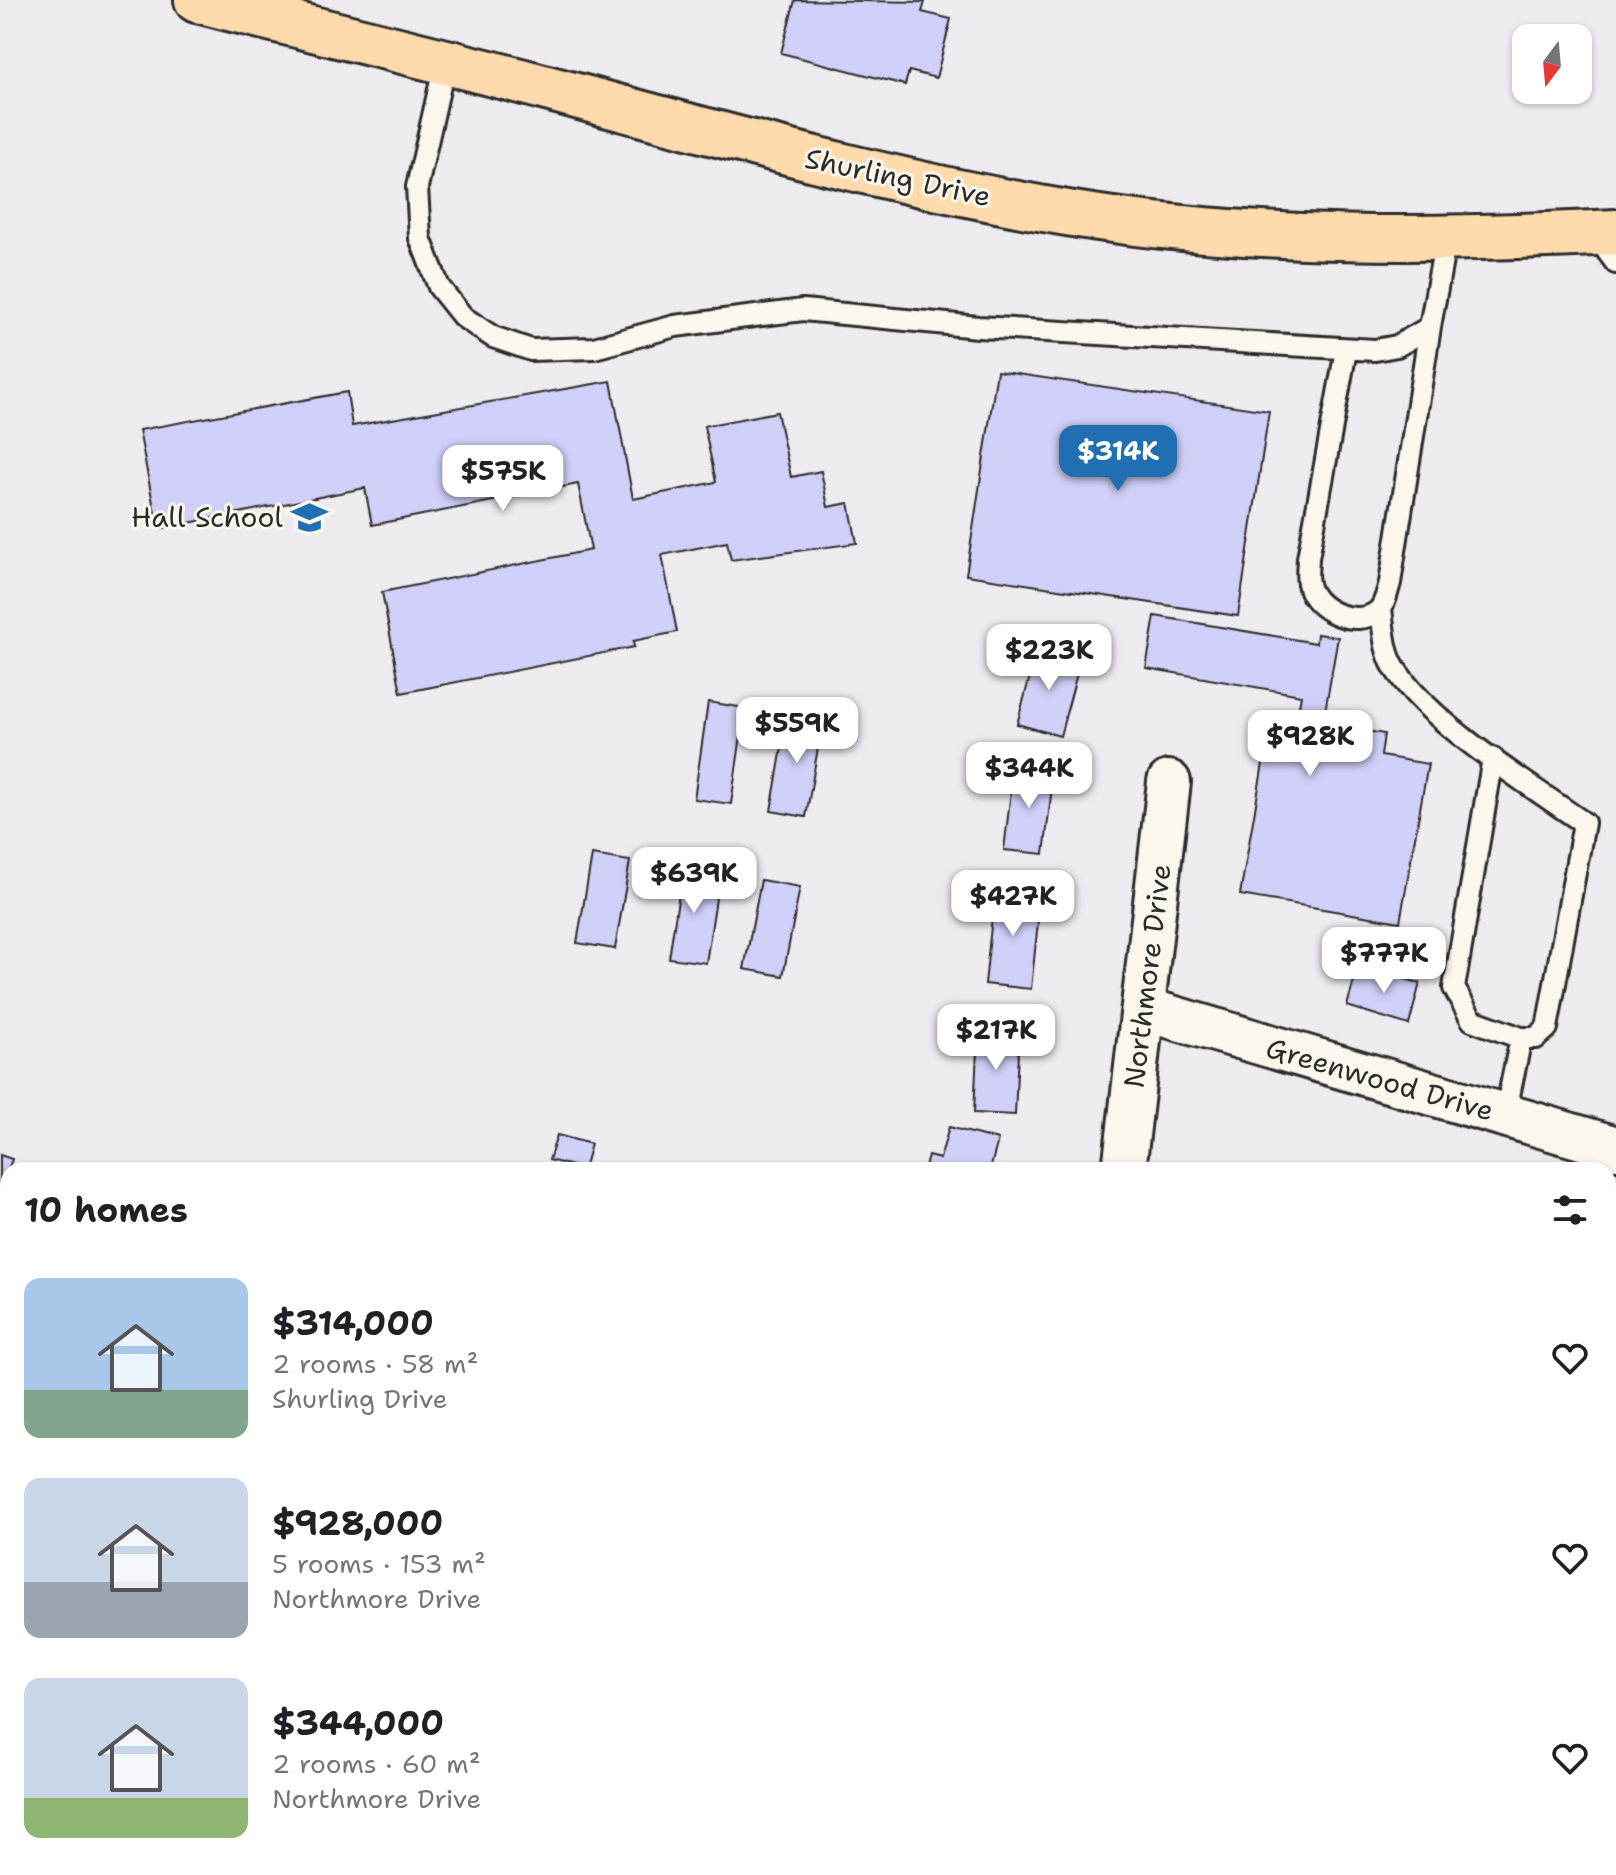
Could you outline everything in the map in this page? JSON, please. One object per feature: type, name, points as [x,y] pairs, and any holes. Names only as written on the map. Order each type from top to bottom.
[{"type":"main road","name":"Shurling Drive","points":[[197,0],[766,148],[937,188],[1082,215],[1296,237],[1609,243]]},
{"type":"street","name":"Northmore Drive","points":[[1125,1162],[1169,782]]},
{"type":"street","name":"Greenwood Drive","points":[[1144,1009],[1616,1148]]},
{"type":"lane","points":[[445,63],[417,187],[420,238],[439,287],[463,317],[493,337],[531,350],[594,348],[675,326],[803,310],[978,327],[1346,350],[1397,346],[1430,327]]},
{"type":"lane","points":[[1446,238],[1390,583],[1381,609],[1386,650],[1397,673],[1424,702],[1493,758],[1584,823],[1547,1028],[1536,1038],[1521,1038],[1472,1020],[1454,988],[1457,953],[1493,758]]},
{"type":"lane","points":[[1346,350],[1308,558],[1307,584],[1316,601],[1332,612],[1355,619],[1369,617],[1381,609]]},
{"type":"lane","points":[[1505,1115],[1521,1038]]},
{"type":"building","points":[[795,0],[925,2],[922,12],[951,19],[936,78],[909,71],[905,85],[781,53]]},
{"type":"building","points":[[997,371],[1269,411],[1238,616],[966,575]]},
{"type":"building","points":[[611,381],[633,499],[716,482],[704,426],[777,412],[791,477],[821,471],[828,507],[849,503],[857,543],[731,560],[727,542],[662,555],[677,632],[633,641],[634,647],[401,693],[382,592],[591,550],[578,484],[372,525],[365,488],[158,529],[139,430],[347,392],[352,426]]},
{"type":"building","points":[[1155,616],[1316,643],[1317,634],[1338,637],[1323,723],[1384,734],[1381,756],[1428,764],[1400,922],[1240,895],[1268,735],[1293,739],[1301,695],[1146,668]]},
{"type":"building","points":[[1038,647],[1081,659],[1060,736],[1017,724]]},
{"type":"building","points":[[708,702],[745,708],[731,804],[694,799]]},
{"type":"building","points":[[788,713],[823,719],[806,817],[771,811]]},
{"type":"building","points":[[1014,765],[1054,770],[1044,854],[1004,850]]},
{"type":"building","points":[[592,855],[630,861],[615,949],[577,943]]},
{"type":"building","points":[[683,867],[720,873],[706,963],[669,958]]},
{"type":"building","points":[[761,880],[800,887],[783,976],[744,969]]},
{"type":"building","points":[[995,888],[1041,893],[1031,989],[985,984]]},
{"type":"building","points":[[1358,966],[1420,983],[1409,1025],[1347,1006]]},
{"type":"building","points":[[978,1029],[1019,1031],[1015,1115],[974,1113]]},
{"type":"building","points":[[949,1127],[998,1140],[992,1162],[926,1162],[928,1156],[940,1159]]},
{"type":"building","points":[[557,1135],[591,1144],[586,1162],[549,1160]]},
{"type":"building","points":[[0,1155],[12,1159],[11,1162],[0,1162]]},
{"type":"place","name":"Hall School","points":[[309,517]]}]
